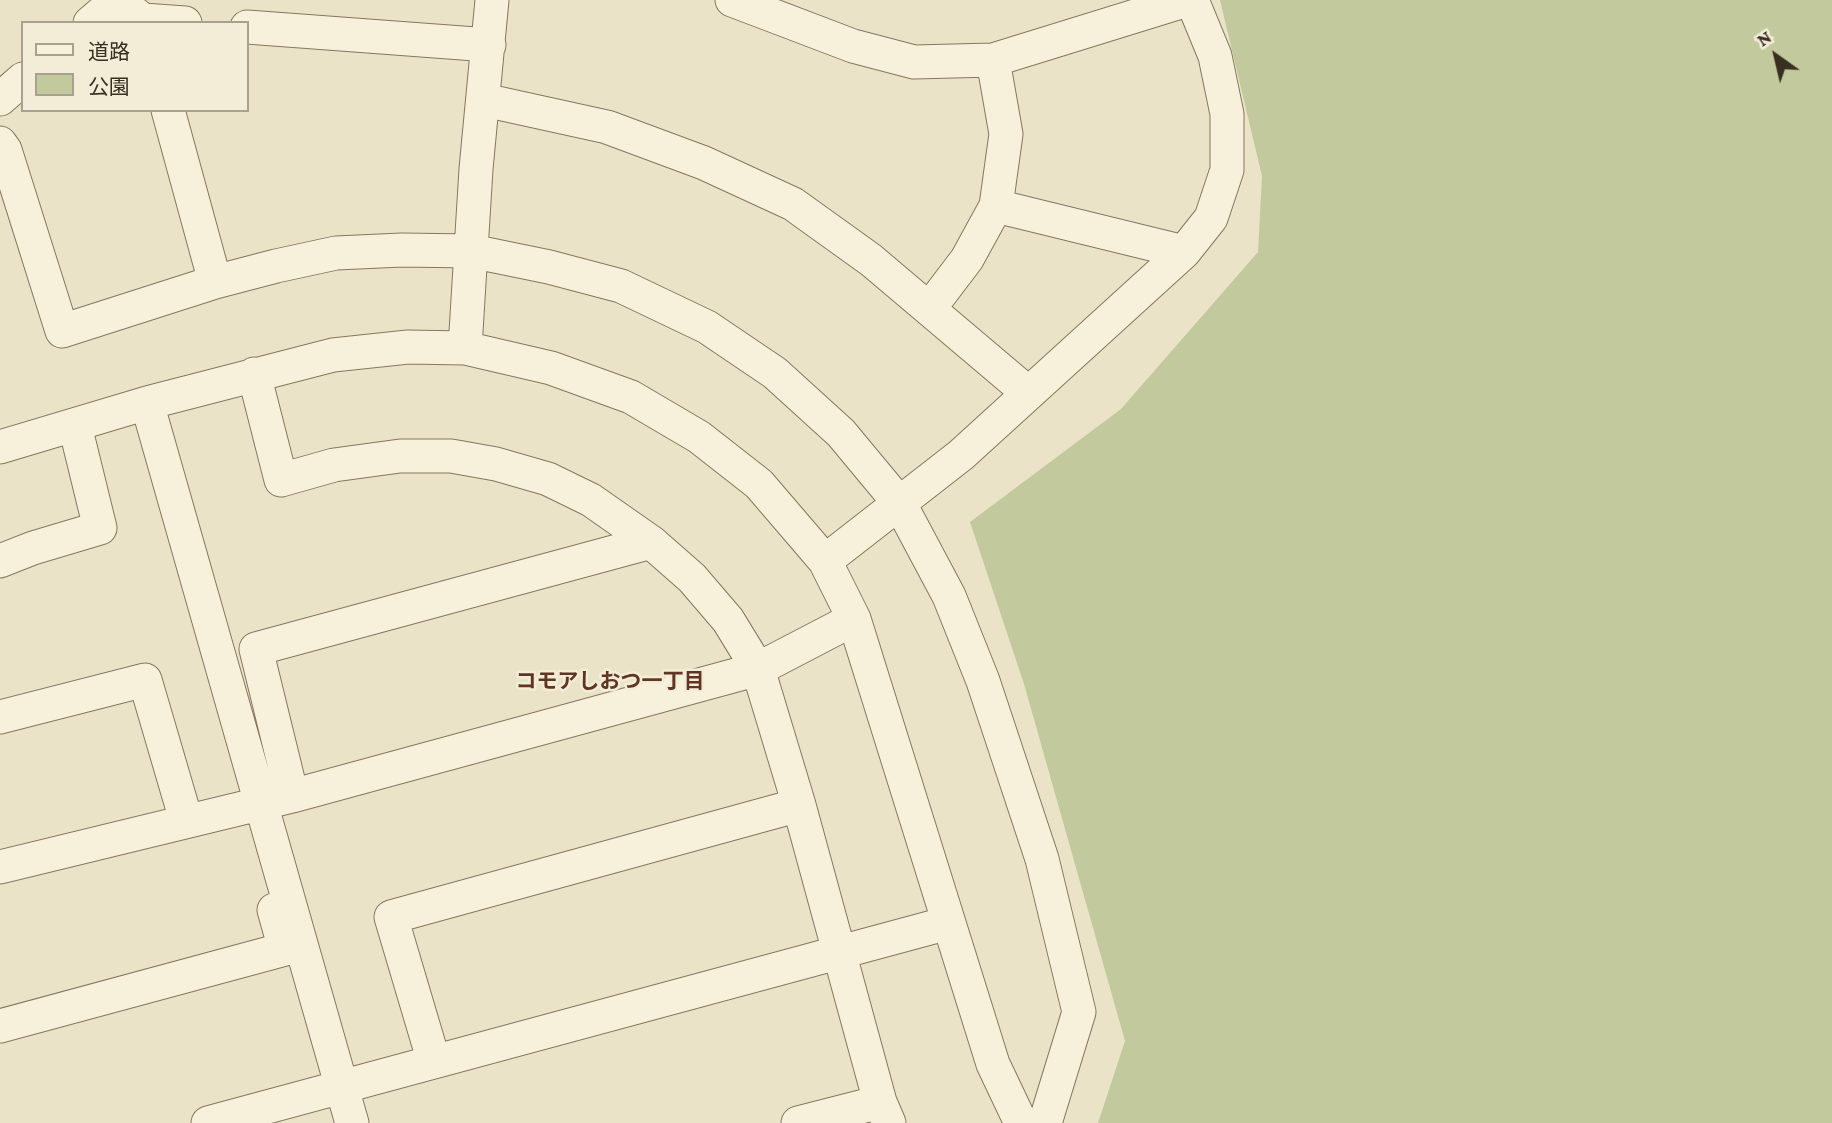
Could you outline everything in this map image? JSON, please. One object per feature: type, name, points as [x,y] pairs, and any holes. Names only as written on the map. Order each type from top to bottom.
[{"type":"street","points":[[92,21],[117,0],[144,21]]},
{"type":"street","points":[[464,348],[476,169],[492,0]]},
{"type":"street","points":[[732,0],[853,46],[914,62],[993,60],[1190,0],[1214,56],[1227,114],[1227,170],[1211,218],[1184,252],[961,454],[825,561]]},
{"type":"street","points":[[248,27],[489,45]]},
{"type":"street","points":[[929,309],[967,259],[996,206],[1006,134],[993,60]]},
{"type":"street","points":[[0,99],[21,81]]},
{"type":"street","points":[[484,100],[607,127],[704,163],[793,204],[871,260],[1027,392]]},
{"type":"street","points":[[169,112],[215,282]]},
{"type":"street","points":[[0,142],[5,150],[62,331],[215,282],[276,265],[336,253],[471,251],[549,267],[621,286],[707,327],[775,373],[841,433],[900,504],[949,596],[983,681],[1042,859],[1079,1012],[1045,1123]]},
{"type":"street","points":[[996,206],[1184,252]]},
{"type":"street","points":[[0,447],[147,402],[254,374],[333,355],[408,347],[464,348],[551,368],[631,397],[699,437],[758,484],[825,561],[854,619],[993,1064],[1021,1123]]},
{"type":"street","points":[[254,374],[281,480],[334,465],[400,456],[451,456],[496,464],[548,478],[591,500],[651,542],[692,578],[728,620],[758,669],[885,1112],[798,1123]]},
{"type":"street","points":[[147,402],[266,802],[352,1123]]},
{"type":"street","points":[[0,561],[100,528],[75,426]]},
{"type":"street","points":[[0,1026],[285,949],[266,802],[256,649],[651,542]]},
{"type":"street","points":[[0,867],[266,802],[758,669],[854,619]]},
{"type":"street","points":[[0,717],[145,680],[186,820]]},
{"type":"street","points":[[434,1062],[391,917],[799,805]]},
{"type":"street","points":[[208,1123],[948,923]]},
{"type":"green space","points":[[1220,0],[1832,0],[1832,1123],[1098,1123],[1125,1041],[1024,684],[970,522],[1121,409],[1258,252],[1262,176]]},
{"type":"district","name":"コモアしおつ一丁目","points":[[610,682]]}]
